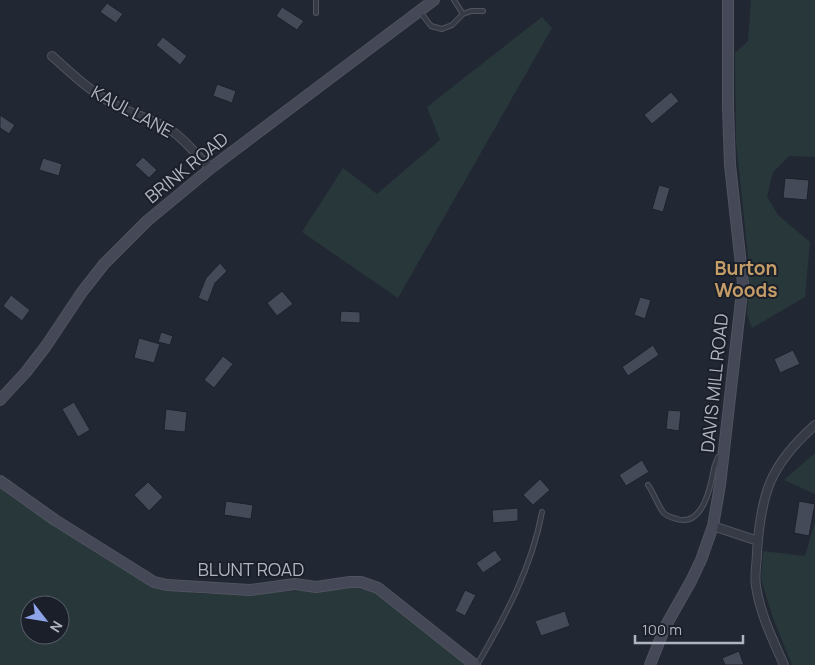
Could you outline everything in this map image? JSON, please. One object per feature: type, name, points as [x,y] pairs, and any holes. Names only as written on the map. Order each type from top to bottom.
[{"type":"street","name":"BRINK ROAD","points":[[0,400],[26,372],[46,346],[82,292],[104,264],[147,221],[211,168],[434,0]]},
{"type":"street","name":"DAVIS MILL ROAD","points":[[650,665],[665,627],[691,582],[714,526],[718,506],[743,283],[730,164],[728,0]]},
{"type":"street","name":"KAUL LANE","points":[[52,56],[83,85],[96,94],[121,108],[156,121],[172,131],[211,168]]},
{"type":"street","points":[[784,665],[768,630],[755,585],[758,541],[768,484],[792,448],[815,425]]},
{"type":"street","name":"BLUNT ROAD","points":[[0,481],[55,520],[154,582],[167,585],[250,590],[295,584],[316,587],[361,582],[378,588],[476,665]]},
{"type":"street","points":[[714,526],[758,541]]},
{"type":"lane","points":[[316,0],[316,13]]},
{"type":"lane","points":[[454,0],[463,14]]},
{"type":"lane","points":[[420,11],[431,26],[442,29],[452,25],[463,14],[471,11],[483,11]]},
{"type":"lane","points":[[648,485],[664,514],[677,520],[690,519],[695,516],[705,501],[713,481],[714,467],[718,457],[723,457]]},
{"type":"lane","points":[[476,665],[502,621],[526,569],[537,538],[542,512]]},
{"type":"shaded area","points":[[751,0],[815,0],[815,157],[789,156],[773,172],[767,196],[778,215],[810,242],[805,297],[752,328],[747,314],[749,266],[736,141],[735,53],[748,41]]},
{"type":"shaded area","points":[[542,17],[552,28],[398,298],[302,232],[343,168],[377,194],[440,140],[427,107]]},
{"type":"shaded area","points":[[815,453],[815,494],[784,480]]},
{"type":"shaded area","points":[[0,485],[155,587],[205,594],[356,587],[376,593],[390,604],[395,604],[471,665],[0,665]]},
{"type":"shaded area","points":[[815,522],[815,665],[792,665],[773,618],[761,579],[763,551],[805,556]]},
{"type":"building","points":[[107,3],[123,14],[116,23],[100,12]]},
{"type":"building","points":[[282,7],[304,21],[297,30],[276,16]]},
{"type":"building","points":[[163,37],[187,56],[180,65],[156,45]]},
{"type":"building","points":[[217,84],[236,91],[232,103],[213,96]]},
{"type":"building","points":[[671,92],[679,101],[652,124],[644,115]]},
{"type":"building","points":[[0,115],[15,125],[9,134],[0,128]]},
{"type":"building","points":[[143,157],[157,170],[149,178],[135,165]]},
{"type":"building","points":[[43,158],[62,164],[59,176],[39,170]]},
{"type":"building","points":[[785,178],[809,180],[807,200],[783,198]]},
{"type":"building","points":[[659,185],[670,188],[663,212],[652,209]]},
{"type":"building","points":[[220,263],[227,271],[215,283],[208,302],[198,298],[206,278]]},
{"type":"building","points":[[282,291],[293,304],[277,316],[267,303]]},
{"type":"building","points":[[11,295],[30,310],[22,321],[3,306]]},
{"type":"building","points":[[640,297],[651,300],[645,319],[634,315]]},
{"type":"building","points":[[341,311],[360,312],[360,323],[340,322]]},
{"type":"building","points":[[161,332],[173,336],[170,345],[158,342]]},
{"type":"building","points":[[139,338],[160,344],[154,363],[134,358]]},
{"type":"building","points":[[653,345],[659,355],[628,376],[622,367]]},
{"type":"building","points":[[793,350],[800,364],[780,373],[774,359]]},
{"type":"building","points":[[223,356],[233,364],[214,388],[204,380]]},
{"type":"building","points":[[74,402],[90,430],[78,437],[62,409]]},
{"type":"building","points":[[166,409],[187,412],[185,432],[164,430]]},
{"type":"building","points":[[668,410],[681,411],[679,431],[666,429]]},
{"type":"building","points":[[642,460],[649,472],[626,486],[619,475]]},
{"type":"building","points":[[540,479],[550,490],[533,505],[523,495]]},
{"type":"building","points":[[148,482],[163,497],[149,511],[134,495]]},
{"type":"building","points":[[226,501],[253,505],[251,519],[224,515]]},
{"type":"building","points":[[799,501],[815,504],[809,536],[794,533]]},
{"type":"building","points":[[518,508],[518,521],[493,523],[492,510]]},
{"type":"building","points":[[495,550],[502,560],[483,573],[476,563]]},
{"type":"building","points":[[465,590],[476,595],[465,616],[455,611]]},
{"type":"building","points":[[565,611],[570,626],[541,636],[535,621]]},
{"type":"building","points":[[739,651],[744,665],[725,665],[722,658]]},
{"type":"district","name":"Burton Woods","points":[[746,279]]}]
